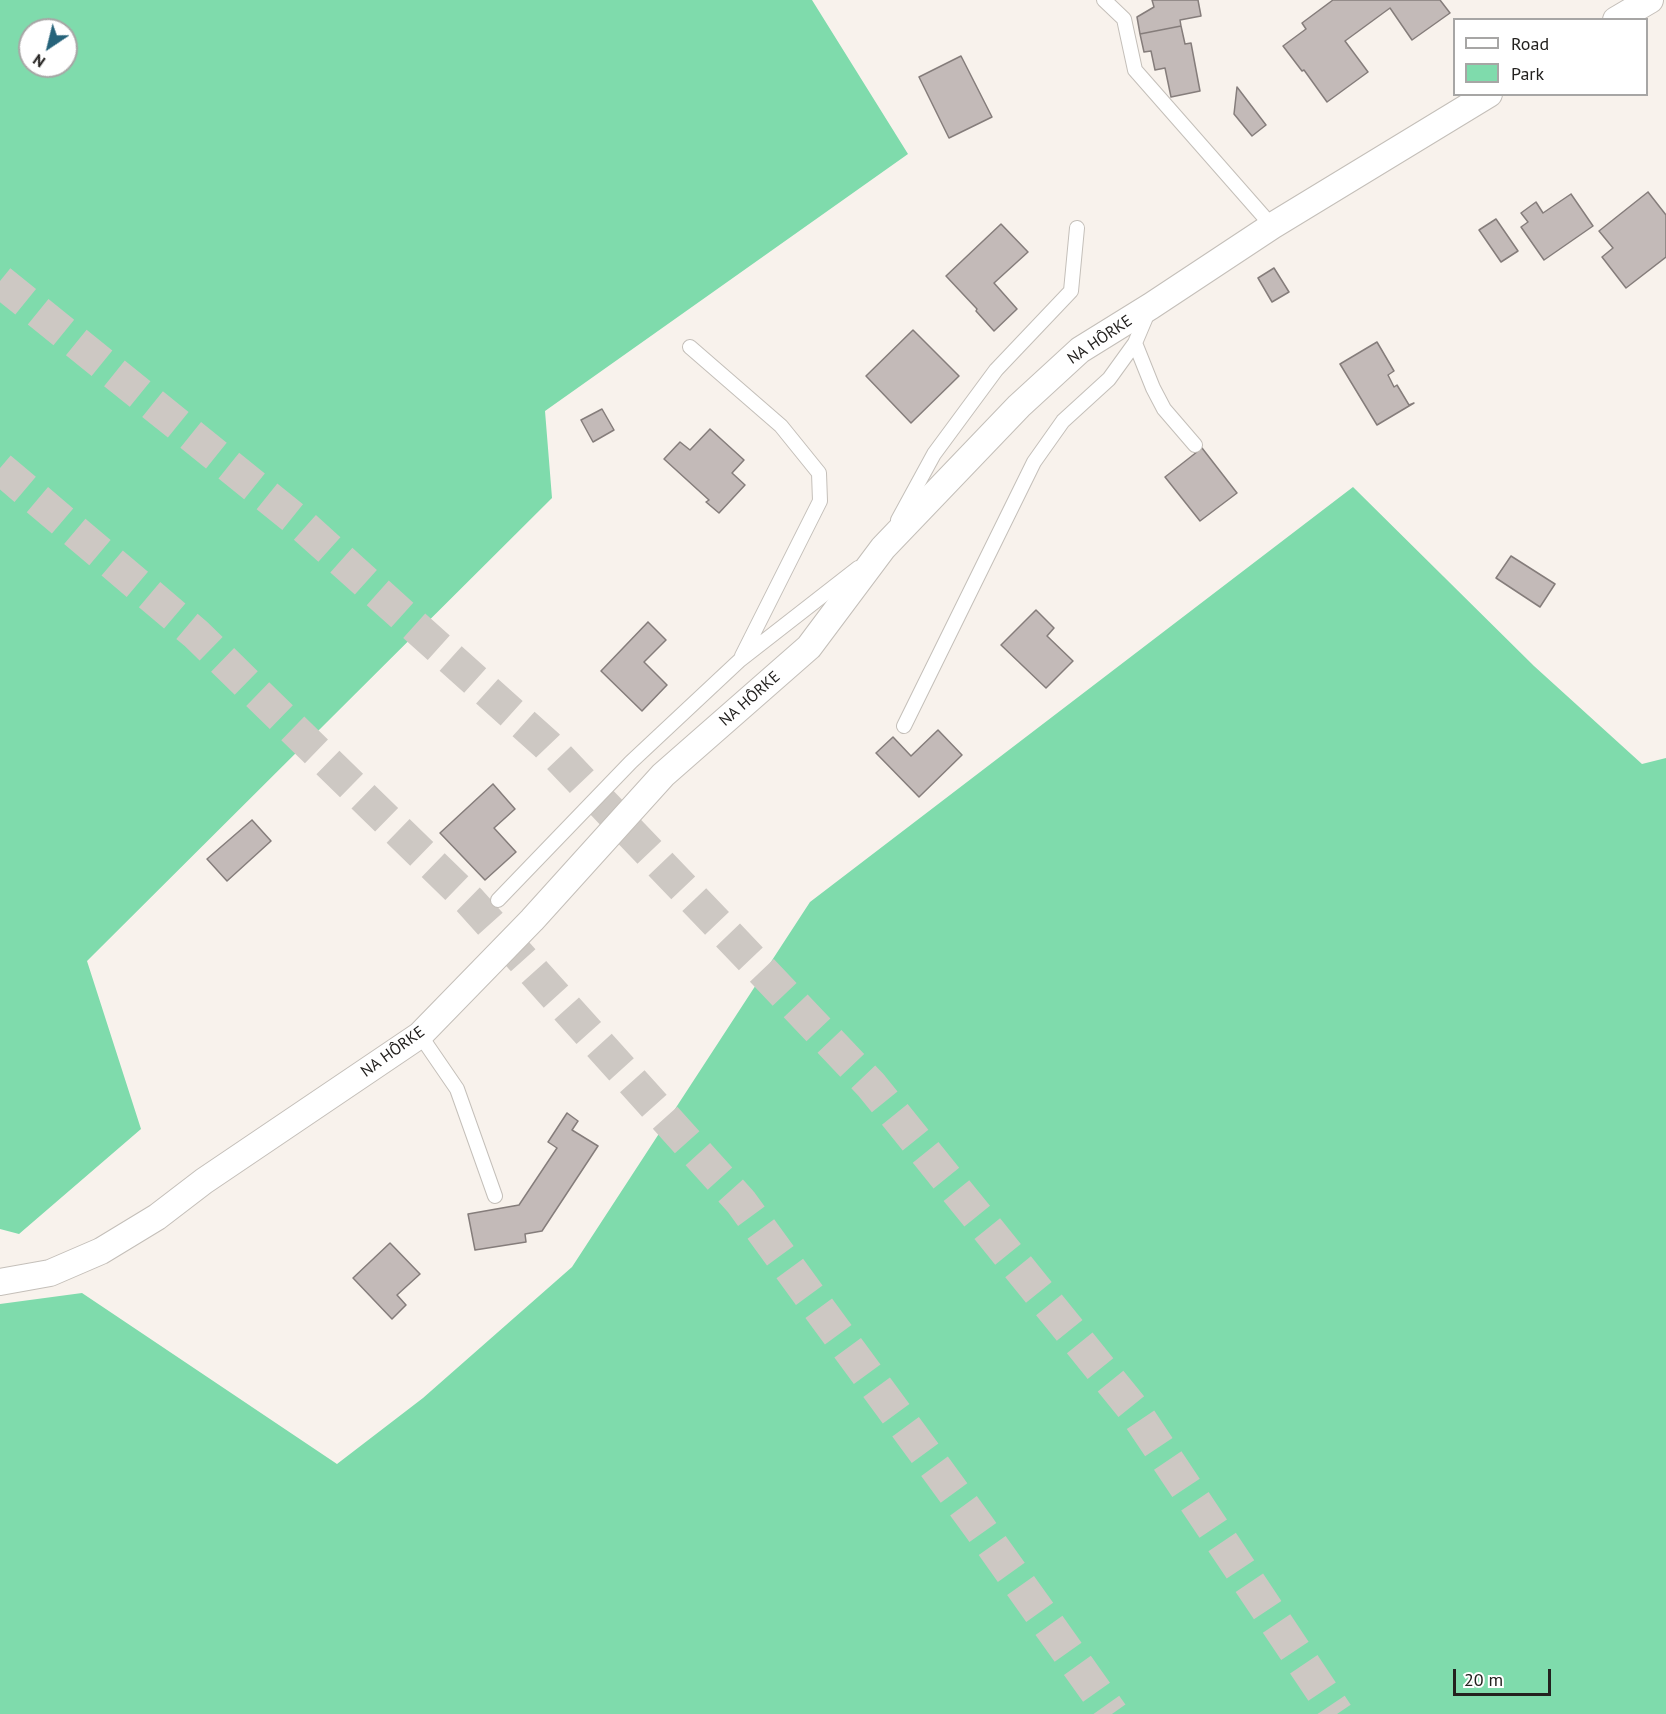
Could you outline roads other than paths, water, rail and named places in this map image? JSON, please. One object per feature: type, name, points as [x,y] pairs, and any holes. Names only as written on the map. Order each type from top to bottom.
[{"type":"street","points":[[1619,18],[1650,0]]},
{"type":"street","name":"NA HÔRKE","points":[[0,1282],[50,1273],[101,1251],[157,1217],[204,1181],[420,1035],[532,920],[663,776],[809,647],[883,548],[1019,406],[1080,350],[1272,226],[1486,96]]},
{"type":"lane","points":[[1104,0],[1124,19],[1135,70],[1272,226]]},
{"type":"lane","points":[[498,900],[631,762],[740,660],[883,548],[934,454],[996,370],[1071,291],[1077,228]]},
{"type":"lane","points":[[904,726],[1034,462],[1063,421],[1109,379],[1135,343],[1151,306]]},
{"type":"lane","points":[[1135,343],[1164,409],[1195,445]]},
{"type":"lane","points":[[690,347],[781,426],[819,473],[820,501],[740,660]]},
{"type":"lane","points":[[420,1035],[458,1089],[495,1196]]},
{"type":"tunnel","points":[[0,281],[300,523],[547,745],[871,1085],[1134,1410],[1337,1714]]},
{"type":"tunnel","points":[[0,468],[196,634],[469,900],[741,1202],[979,1527],[1112,1714]]}]
